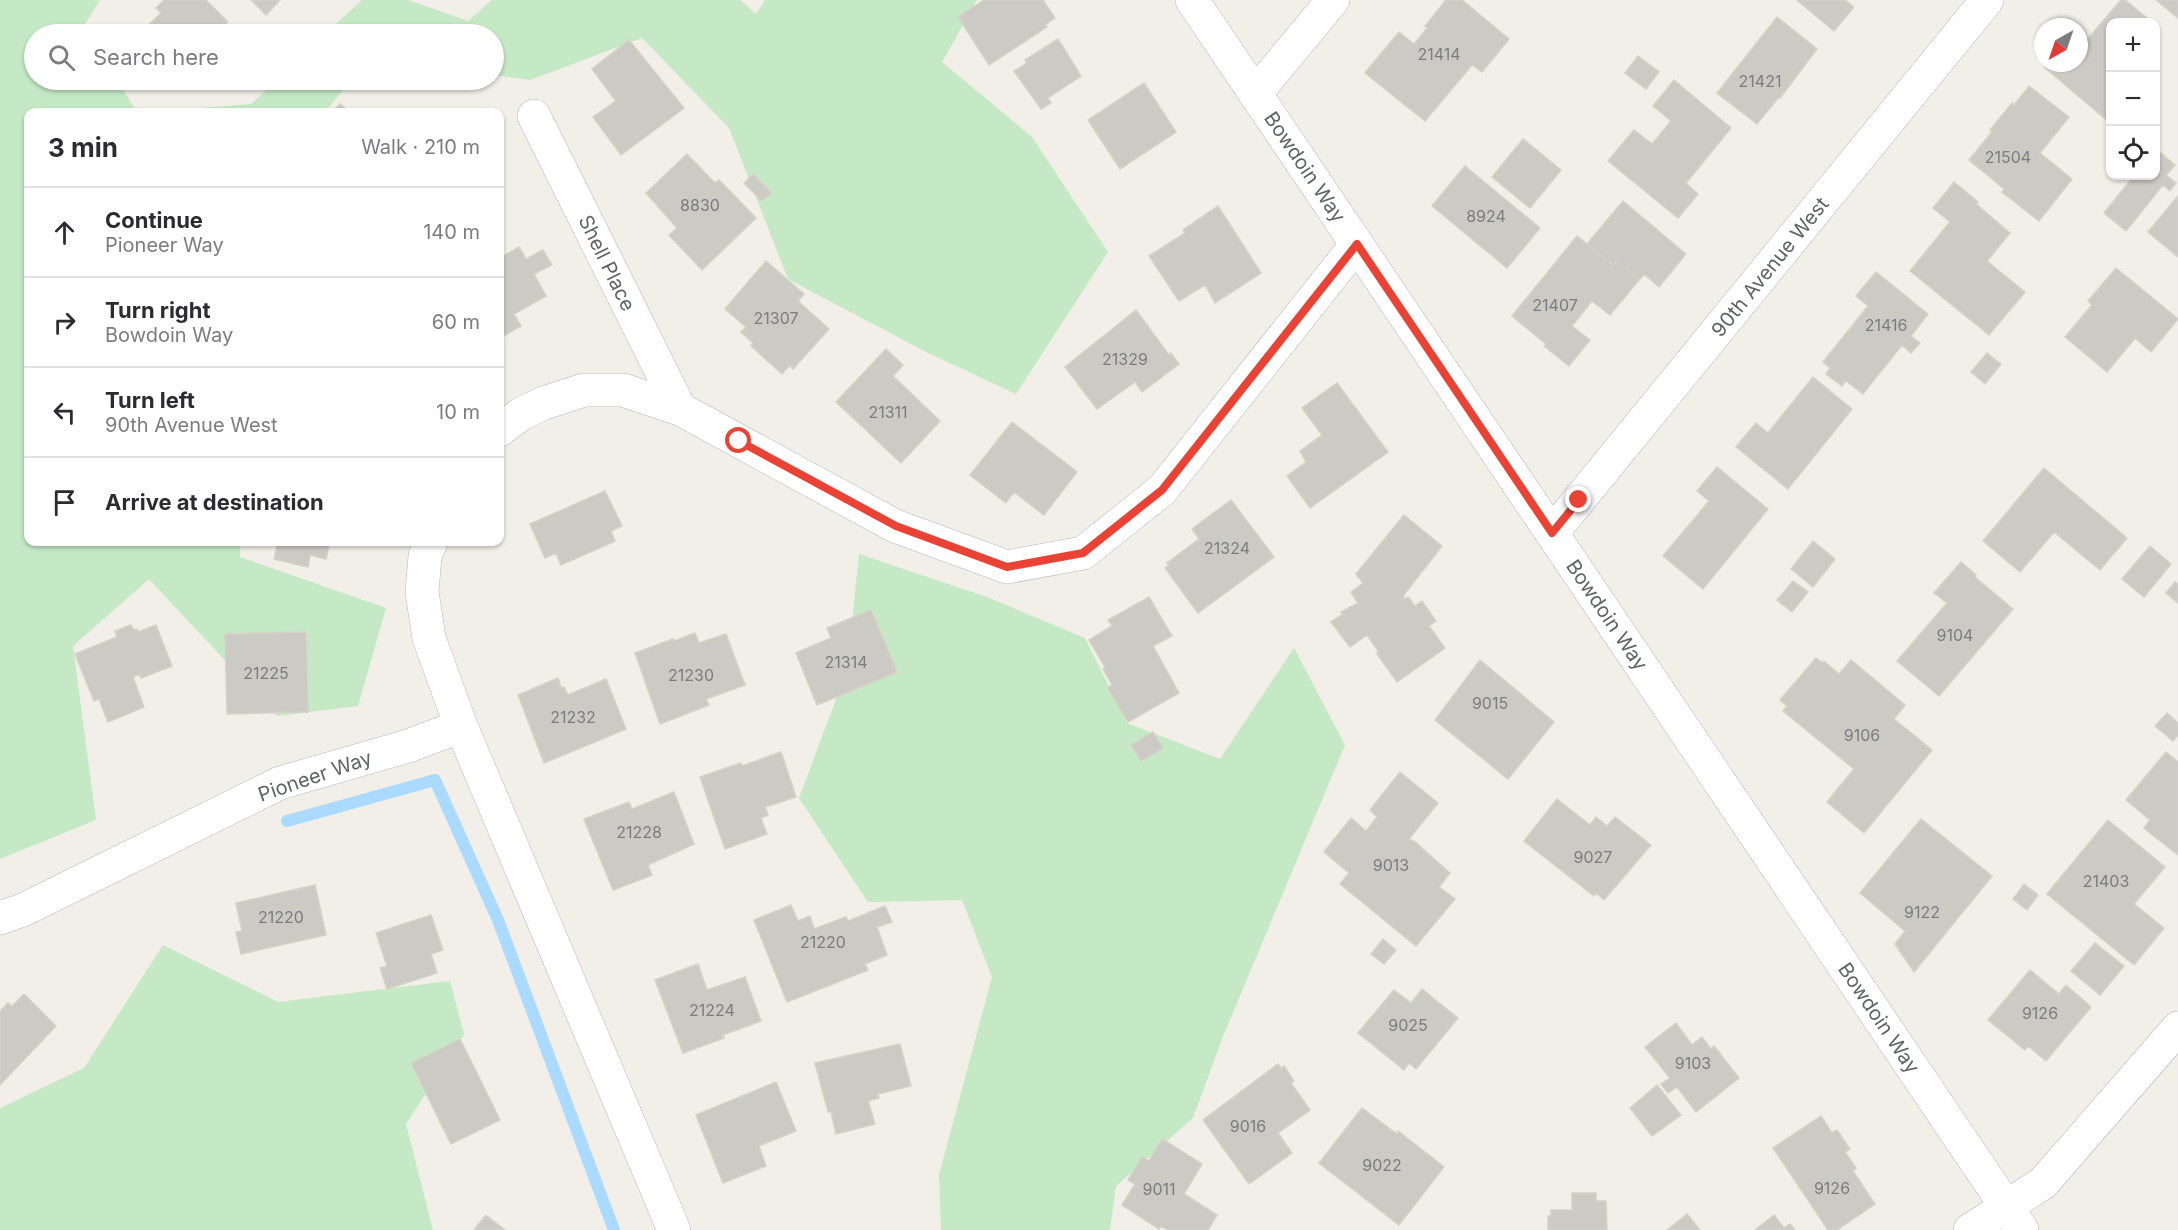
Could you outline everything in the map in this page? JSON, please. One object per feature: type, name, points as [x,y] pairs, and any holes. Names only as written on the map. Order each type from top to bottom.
[{"type":"street","name":"Bowdoin Way","points":[[1192,0],[2014,1218]]},
{"type":"street","points":[[1255,94],[1333,0]]},
{"type":"street","name":"90th Avenue West","points":[[1552,533],[1988,0]]},
{"type":"street","name":"Shell Place","points":[[534,116],[680,409]]},
{"type":"street","points":[[504,427],[521,414],[544,403],[584,390],[623,390],[680,409],[896,526],[1007,567],[1083,553],[1162,490],[1357,244]]},
{"type":"street","points":[[429,546],[425,556],[422,592],[429,638],[461,726],[674,1230]]},
{"type":"street","name":"Pioneer Way","points":[[0,918],[23,910],[280,783],[408,746],[461,726]]},
{"type":"street","points":[[1970,1230],[2014,1218],[2178,1028]]},
{"type":"green space","points":[[0,0],[100,0],[85,24],[24,24],[24,90],[123,90],[134,108],[24,108],[24,546],[240,546],[240,557],[386,608],[358,706],[277,716],[149,579],[73,646],[96,820],[0,859]]},
{"type":"green space","points":[[362,0],[408,0],[468,21],[492,0],[740,0],[756,14],[765,0],[977,0],[942,62],[1032,137],[1108,252],[1016,394],[928,353],[788,279],[729,128],[642,38],[530,80],[504,76],[504,24],[336,24]]},
{"type":"green space","points":[[266,90],[343,90],[328,108],[202,108],[251,104]]},
{"type":"green space","points":[[859,554],[987,597],[1085,638],[1127,723],[1220,759],[1294,648],[1345,745],[1222,1039],[1193,1118],[1116,1186],[1110,1230],[941,1230],[939,1175],[992,977],[962,900],[868,902],[799,798],[847,670]]},
{"type":"green space","points":[[163,945],[278,1002],[450,981],[464,1034],[406,1124],[433,1230],[0,1230],[0,1108],[84,1068]]},
{"type":"building","points":[[164,0],[206,0],[228,22],[226,24],[149,24],[161,13],[156,8]]},
{"type":"building","points":[[251,0],[280,0],[266,15]]},
{"type":"building","points":[[984,0],[1043,0],[1055,18],[1045,25],[1047,27],[989,65],[958,17]]},
{"type":"building","points":[[1446,0],[1462,0],[1509,39],[1482,72],[1472,65],[1425,121],[1365,73],[1399,32],[1414,44]]},
{"type":"building","points":[[1797,0],[1845,0],[1854,7],[1834,31]]},
{"type":"building","points":[[2121,0],[2125,0],[2147,18],[2106,18],[2106,120],[2050,72],[2088,72],[2088,38]]},
{"type":"building","points":[[2156,0],[2178,0],[2178,18]]},
{"type":"building","points":[[1777,17],[1817,49],[1757,124],[1717,93]]},
{"type":"building","points":[[1058,39],[1081,76],[1048,98],[1051,103],[1041,109],[1014,71],[1027,63],[1025,60]]},
{"type":"building","points":[[629,40],[684,108],[621,155],[593,117],[616,101],[592,69]]},
{"type":"building","points":[[1638,56],[1659,72],[1646,89],[1625,73]]},
{"type":"building","points":[[1674,80],[1731,128],[1686,183],[1698,194],[1678,218],[1608,161],[1634,130],[1652,144],[1671,121],[1653,106]]},
{"type":"building","points":[[1144,83],[1176,132],[1120,169],[1088,120]]},
{"type":"building","points":[[2029,86],[2069,117],[2040,153],[2072,179],[2039,221],[2002,192],[2004,189],[1969,160],[1992,132],[1990,130]]},
{"type":"building","points":[[1523,139],[1561,170],[1530,208],[1492,177]]},
{"type":"building","points":[[2160,152],[2175,165],[2166,175],[2176,183],[2170,191],[2163,185],[2126,231],[2104,213],[2131,180],[2160,180]]},
{"type":"building","points":[[687,154],[715,183],[719,180],[756,218],[702,270],[669,235],[677,228],[646,193]]},
{"type":"building","points":[[1465,166],[1540,228],[1507,268],[1432,206]]},
{"type":"building","points":[[753,174],[771,193],[762,201],[744,183]]},
{"type":"building","points":[[1954,182],[2010,233],[1987,261],[2025,292],[1989,335],[1910,271],[1950,222],[1933,208]]},
{"type":"building","points":[[2178,196],[2178,257],[2148,232]]},
{"type":"building","points":[[1623,201],[1686,254],[1659,287],[1644,274],[1639,280],[1616,261],[1613,265],[1587,244]]},
{"type":"building","points":[[1218,206],[1261,273],[1215,303],[1205,285],[1179,301],[1149,256],[1185,233],[1183,230]]},
{"type":"building","points":[[1577,236],[1613,265],[1616,261],[1639,280],[1610,315],[1592,301],[1572,326],[1590,340],[1569,366],[1512,316]]},
{"type":"building","points":[[519,247],[526,259],[543,250],[552,265],[534,274],[546,296],[514,314],[521,326],[504,336],[504,256]]},
{"type":"building","points":[[766,261],[804,294],[798,301],[829,329],[793,369],[790,365],[782,374],[751,346],[753,343],[741,332],[746,327],[725,309]]},
{"type":"building","points":[[2116,268],[2178,319],[2151,352],[2135,338],[2107,372],[2065,337],[2092,305],[2088,301]]},
{"type":"building","points":[[1876,272],[1928,314],[1911,336],[1920,343],[1911,353],[1902,345],[1863,394],[1846,381],[1842,386],[1826,374],[1830,368],[1823,362],[1868,306],[1856,296]]},
{"type":"building","points":[[1136,310],[1169,355],[1171,353],[1179,364],[1142,392],[1135,382],[1097,409],[1065,367]]},
{"type":"building","points":[[886,349],[903,365],[893,376],[940,421],[901,463],[836,402]]},
{"type":"building","points":[[1987,353],[2001,364],[1985,384],[1971,372]]},
{"type":"building","points":[[1813,377],[1852,409],[1788,489],[1736,447],[1756,423],[1768,433]]},
{"type":"building","points":[[1337,383],[1388,452],[1310,508],[1287,476],[1306,462],[1300,451],[1322,435],[1302,408]]},
{"type":"building","points":[[1012,422],[1077,472],[1044,515],[1014,492],[1006,503],[970,475]]},
{"type":"building","points":[[1717,467],[1768,509],[1703,589],[1663,556],[1709,501],[1697,491]]},
{"type":"building","points":[[2044,468],[2127,538],[2100,570],[2054,532],[2020,572],[1983,541]]},
{"type":"building","points":[[605,491],[622,526],[611,531],[615,541],[561,565],[556,553],[545,558],[530,524]]},
{"type":"building","points":[[1231,500],[1274,557],[1198,613],[1165,568],[1169,565],[1167,563],[1199,539],[1192,529]]},
{"type":"building","points":[[1404,515],[1442,546],[1403,596],[1405,599],[1408,597],[1415,606],[1422,601],[1436,621],[1429,626],[1445,648],[1397,682],[1367,635],[1350,647],[1331,622],[1343,614],[1341,612],[1358,603],[1351,592],[1363,583],[1356,574]]},
{"type":"building","points":[[1813,541],[1835,559],[1813,587],[1791,569]]},
{"type":"building","points":[[277,546],[329,546],[326,559],[310,555],[308,567],[274,559]]},
{"type":"building","points":[[2150,546],[2171,564],[2144,597],[2122,579]]},
{"type":"building","points":[[1961,562],[2013,609],[1939,696],[1897,661],[1947,603],[1934,593]]},
{"type":"building","points":[[1793,581],[1808,592],[1792,612],[1777,600]]},
{"type":"building","points":[[2175,582],[2178,584],[2178,603],[2166,593]]},
{"type":"building","points":[[1149,597],[1172,636],[1153,646],[1179,693],[1128,722],[1108,688],[1112,685],[1103,669],[1105,667],[1089,640],[1112,626],[1108,620]]},
{"type":"building","points":[[871,610],[897,672],[817,705],[796,653],[831,638],[827,628]]},
{"type":"building","points":[[131,625],[138,632],[156,625],[172,666],[141,678],[140,674],[133,677],[144,707],[108,722],[99,699],[94,701],[75,654],[117,637],[115,631]]},
{"type":"building","points":[[306,632],[308,712],[227,714],[225,634]]},
{"type":"building","points":[[695,633],[699,643],[726,634],[745,685],[706,699],[709,705],[660,724],[635,653]]},
{"type":"building","points":[[1816,658],[1823,663],[1824,661],[1839,674],[1851,660],[1905,705],[1894,719],[1932,750],[1864,833],[1827,802],[1854,769],[1783,711],[1787,706],[1780,700]]},
{"type":"building","points":[[1480,660],[1554,722],[1508,779],[1435,720]]},
{"type":"building","points":[[558,678],[561,688],[564,687],[568,695],[606,679],[626,729],[544,763],[518,695]]},
{"type":"building","points":[[2167,713],[2178,723],[2178,735],[2173,741],[2155,726]]},
{"type":"building","points":[[1153,732],[1163,748],[1141,761],[1131,745]]},
{"type":"building","points":[[781,752],[796,797],[765,807],[768,815],[761,818],[767,834],[725,849],[700,777],[741,763],[742,766]]},
{"type":"building","points":[[2166,752],[2178,762],[2178,855],[2144,828],[2150,820],[2126,800]]},
{"type":"building","points":[[1400,772],[1438,803],[1409,839],[1450,873],[1439,887],[1455,899],[1416,946],[1340,884],[1349,873],[1324,852],[1351,818],[1366,831],[1377,817],[1370,810]]},
{"type":"building","points":[[674,792],[694,844],[648,865],[652,875],[613,890],[584,819],[629,802],[632,809]]},
{"type":"building","points":[[1557,799],[1590,825],[1596,817],[1607,826],[1615,817],[1651,845],[1604,900],[1596,893],[1594,896],[1524,841]]},
{"type":"building","points":[[1921,819],[1992,876],[1914,972],[1895,944],[1905,931],[1860,893]]},
{"type":"building","points":[[2108,820],[2165,867],[2134,904],[2164,928],[2134,965],[2047,894]]},
{"type":"building","points":[[2024,884],[2038,895],[2027,910],[2013,899]]},
{"type":"building","points":[[315,885],[326,935],[241,954],[236,932],[242,931],[236,903]]},
{"type":"building","points":[[791,905],[798,921],[810,916],[814,929],[846,917],[848,921],[885,906],[892,922],[877,927],[887,955],[865,964],[868,970],[787,1002],[754,920]]},
{"type":"building","points":[[431,915],[443,950],[431,954],[437,973],[387,989],[380,968],[387,966],[376,933]]},
{"type":"building","points":[[1383,939],[1396,950],[1384,964],[1371,954]]},
{"type":"building","points":[[2095,943],[2124,966],[2100,995],[2071,971]]},
{"type":"building","points":[[698,964],[707,990],[745,977],[761,1021],[683,1053],[655,980]]},
{"type":"building","points":[[2030,970],[2059,994],[2066,985],[2091,1007],[2046,1061],[2028,1046],[2025,1050],[1988,1020]]},
{"type":"building","points":[[1422,989],[1458,1018],[1416,1069],[1409,1063],[1404,1070],[1358,1033],[1394,990],[1411,1003]]},
{"type":"building","points":[[24,994],[56,1026],[0,1085],[0,1011],[8,1003],[12,1006]]},
{"type":"building","points":[[1676,1023],[1692,1045],[1702,1037],[1711,1049],[1714,1046],[1739,1078],[1696,1112],[1677,1087],[1668,1093],[1661,1084],[1670,1078],[1645,1047]]},
{"type":"building","points":[[460,1039],[500,1120],[451,1144],[411,1063]]},
{"type":"building","points":[[900,1044],[911,1086],[878,1094],[879,1098],[868,1101],[875,1124],[836,1134],[815,1063]]},
{"type":"building","points":[[1278,1064],[1281,1069],[1284,1066],[1294,1081],[1291,1083],[1310,1110],[1278,1133],[1292,1153],[1249,1184],[1203,1120]]},
{"type":"building","points":[[776,1082],[796,1131],[759,1146],[766,1166],[723,1183],[696,1115]]},
{"type":"building","points":[[1657,1085],[1681,1115],[1652,1136],[1630,1108]]},
{"type":"building","points":[[1362,1108],[1397,1134],[1398,1131],[1444,1167],[1399,1225],[1319,1163]]},
{"type":"building","points":[[1821,1116],[1832,1133],[1837,1130],[1850,1149],[1845,1152],[1856,1168],[1853,1171],[1875,1204],[1837,1230],[1828,1230],[1773,1148]]},
{"type":"building","points":[[1162,1139],[1202,1164],[1184,1194],[1217,1215],[1208,1230],[1168,1230],[1161,1226],[1159,1229],[1122,1205],[1135,1184],[1128,1180],[1142,1157],[1149,1161]]},
{"type":"building","points":[[1572,1193],[1596,1193],[1596,1201],[1606,1201],[1607,1230],[1548,1230],[1548,1216],[1551,1216],[1551,1210],[1572,1210]]},
{"type":"building","points":[[1687,1214],[1700,1230],[1667,1230]]},
{"type":"building","points":[[1774,1215],[1784,1228],[1790,1224],[1795,1230],[1755,1230]]},
{"type":"building","points":[[487,1216],[505,1230],[474,1230]]},
{"type":"waterway","points":[[287,821],[435,780],[498,920],[614,1230]]},
{"type":"route","points":[[739,441],[896,526],[1007,567],[1083,553],[1162,490],[1357,244],[1552,533],[1579,500]]}]
